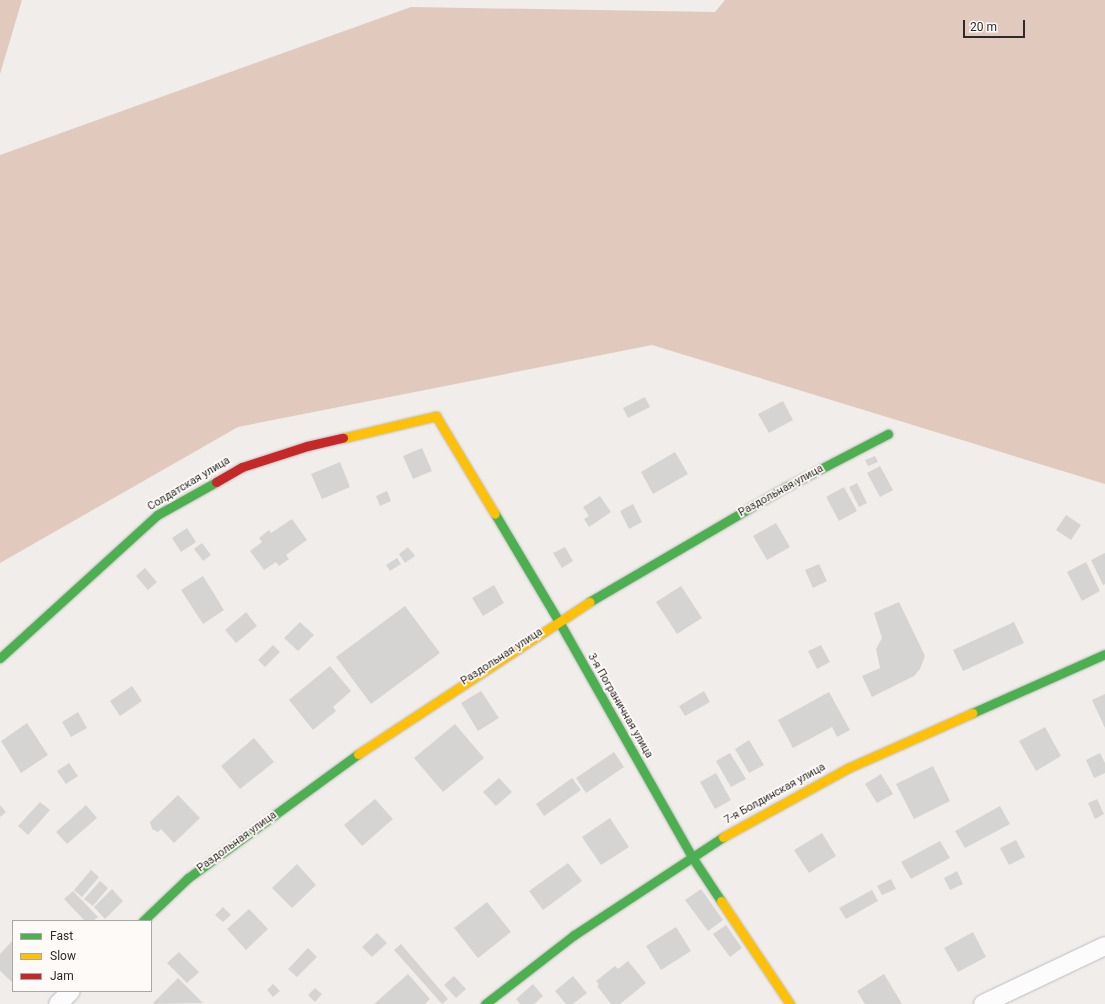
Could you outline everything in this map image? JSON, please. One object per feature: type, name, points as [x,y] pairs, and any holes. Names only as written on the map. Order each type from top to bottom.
[{"type":"street","name":"3-я Пограничная улица","points":[[436,416],[558,620],[692,857],[790,1004]]},
{"type":"street","name":"Солдатская улица","points":[[0,658],[157,515],[242,467],[307,446],[436,416]]},
{"type":"street","name":"Раздольная улица","points":[[144,920],[188,878],[380,738],[558,620],[786,487],[888,434]]},
{"type":"street","name":"7-я Болдинская улица","points":[[485,1004],[574,934],[733,830],[848,768],[1105,654]]},
{"type":"street","points":[[983,1004],[1105,946]]},
{"type":"street","points":[[58,1004],[70,992]]},
{"type":"shaded area","points":[[0,0],[22,0],[0,74]]},
{"type":"shaded area","points":[[725,0],[1105,0],[1105,484],[652,345],[238,427],[0,563],[0,155],[411,7],[715,12]]},
{"type":"building","points":[[645,397],[650,407],[628,418],[623,408]]},
{"type":"building","points":[[783,401],[793,420],[769,433],[758,414]]},
{"type":"building","points":[[422,448],[432,471],[413,479],[403,456]]},
{"type":"building","points":[[675,452],[688,474],[653,494],[641,472]]},
{"type":"building","points":[[875,456],[878,462],[868,466],[865,460]]},
{"type":"building","points":[[340,462],[350,487],[322,499],[311,474]]},
{"type":"building","points":[[880,466],[893,490],[880,497],[867,473]]},
{"type":"building","points":[[857,483],[867,503],[859,507],[849,487]]},
{"type":"building","points":[[844,487],[857,511],[839,521],[826,497]]},
{"type":"building","points":[[387,491],[391,501],[380,506],[376,496]]},
{"type":"building","points":[[600,496],[611,512],[589,527],[584,519],[589,516],[583,507]]},
{"type":"building","points":[[633,504],[642,522],[629,529],[620,511]]},
{"type":"building","points":[[1066,515],[1081,525],[1071,540],[1056,530]]},
{"type":"building","points":[[292,519],[307,540],[286,555],[289,559],[279,566],[276,562],[264,570],[250,551],[262,542],[259,538],[269,530],[271,533]]},
{"type":"building","points":[[776,523],[790,547],[767,560],[753,536]]},
{"type":"building","points":[[187,528],[196,542],[181,552],[172,538]]},
{"type":"building","points":[[202,543],[211,555],[203,561],[194,549]]},
{"type":"building","points":[[408,547],[415,556],[405,563],[399,554]]},
{"type":"building","points":[[565,547],[573,561],[562,568],[553,553]]},
{"type":"building","points":[[1105,553],[1105,584],[1103,585],[1091,560]]},
{"type":"building","points":[[397,558],[401,564],[390,571],[386,565]]},
{"type":"building","points":[[1086,562],[1100,591],[1082,601],[1067,572]]},
{"type":"building","points":[[819,564],[827,581],[813,588],[805,570]]},
{"type":"building","points":[[145,568],[157,582],[148,590],[136,576]]},
{"type":"building","points":[[203,576],[224,610],[203,624],[181,590]]},
{"type":"building","points":[[494,585],[504,603],[483,616],[472,598]]},
{"type":"building","points":[[681,586],[702,618],[677,634],[656,602]]},
{"type":"building","points":[[899,602],[925,656],[920,669],[914,676],[872,697],[862,676],[880,668],[876,649],[882,638],[874,613]]},
{"type":"building","points":[[405,606],[440,653],[371,704],[336,657]]},
{"type":"building","points":[[246,612],[257,626],[236,643],[225,630]]},
{"type":"building","points":[[300,622],[314,635],[298,651],[284,638]]},
{"type":"building","points":[[1014,622],[1024,643],[963,671],[953,650]]},
{"type":"building","points":[[273,645],[280,652],[265,667],[258,660]]},
{"type":"building","points":[[821,645],[830,662],[817,669],[808,651]]},
{"type":"building","points":[[330,666],[351,691],[333,707],[336,711],[313,730],[289,700]]},
{"type":"building","points":[[132,686],[142,701],[120,716],[110,701]]},
{"type":"building","points":[[481,691],[499,718],[478,731],[461,703]]},
{"type":"building","points":[[704,691],[710,702],[685,716],[679,706]]},
{"type":"building","points":[[829,692],[850,730],[837,737],[832,727],[793,748],[778,720]]},
{"type":"building","points":[[1105,694],[1105,728],[1092,700]]},
{"type":"building","points":[[78,712],[87,728],[71,737],[62,722]]},
{"type":"building","points":[[27,723],[48,755],[21,773],[1,741]]},
{"type":"building","points":[[455,724],[484,758],[443,792],[414,758]]},
{"type":"building","points":[[1045,727],[1061,756],[1036,771],[1019,741]]},
{"type":"building","points":[[254,738],[274,762],[240,789],[221,766]]},
{"type":"building","points":[[749,740],[764,765],[749,773],[735,749]]},
{"type":"building","points":[[614,752],[624,767],[586,793],[576,778]]},
{"type":"building","points":[[730,753],[746,779],[731,787],[716,761]]},
{"type":"building","points":[[1100,753],[1105,763],[1105,773],[1094,778],[1086,760]]},
{"type":"building","points":[[69,763],[78,776],[66,784],[57,771]]},
{"type":"building","points":[[933,766],[950,801],[914,819],[896,784]]},
{"type":"building","points":[[716,773],[731,800],[715,809],[700,782]]},
{"type":"building","points":[[881,774],[893,794],[877,803],[865,784]]},
{"type":"building","points":[[499,778],[512,792],[496,806],[483,792]]},
{"type":"building","points":[[572,778],[581,790],[544,816],[536,804]]},
{"type":"building","points":[[178,795],[200,818],[174,843],[161,829],[158,832],[152,829],[150,822]]},
{"type":"building","points":[[375,799],[393,819],[362,846],[344,825]]},
{"type":"building","points":[[1097,799],[1104,814],[1095,819],[1088,803]]},
{"type":"building","points":[[40,802],[50,810],[28,835],[18,826]]},
{"type":"building","points":[[0,805],[6,812],[0,817]]},
{"type":"building","points":[[86,805],[97,818],[67,844],[56,832]]},
{"type":"building","points":[[1000,806],[1010,824],[965,848],[955,831]]},
{"type":"building","points":[[610,818],[629,847],[601,865],[582,837]]},
{"type":"building","points":[[822,833],[836,856],[809,873],[794,850]]},
{"type":"building","points":[[1016,840],[1025,857],[1009,865],[1000,848]]},
{"type":"building","points":[[940,841],[950,858],[911,879],[901,862]]},
{"type":"building","points":[[568,863],[582,881],[543,910],[529,891]]},
{"type":"building","points":[[297,864],[316,885],[292,908],[272,888]]},
{"type":"building","points":[[91,870],[99,877],[82,897],[74,890]]},
{"type":"building","points":[[957,871],[963,884],[950,890],[944,878]]},
{"type":"building","points":[[891,879],[896,889],[882,895],[877,886]]},
{"type":"building","points":[[100,881],[108,888],[93,906],[84,899]]},
{"type":"building","points":[[112,889],[123,901],[105,919],[94,907]]},
{"type":"building","points":[[701,889],[723,920],[708,931],[685,900]]},
{"type":"building","points":[[872,890],[878,901],[846,919],[839,908]]},
{"type":"building","points":[[73,891],[98,917],[94,920],[84,920],[64,899]]},
{"type":"building","points":[[487,902],[511,932],[478,958],[454,928]]},
{"type":"building","points":[[223,907],[231,915],[223,922],[215,915]]},
{"type":"building","points":[[249,909],[268,929],[246,950],[227,929]]},
{"type":"building","points":[[726,925],[742,948],[730,957],[713,934]]},
{"type":"building","points":[[676,927],[691,951],[661,970],[646,946]]},
{"type":"building","points":[[973,932],[986,957],[958,972],[944,948]]},
{"type":"building","points":[[377,933],[387,943],[372,957],[362,947]]},
{"type":"building","points":[[12,941],[12,982],[0,971],[0,954]]},
{"type":"building","points":[[401,944],[448,999],[442,1004],[394,950]]},
{"type":"building","points":[[308,948],[317,957],[297,977],[288,969]]},
{"type":"building","points":[[179,952],[199,972],[187,983],[167,963]]},
{"type":"building","points":[[628,961],[646,983],[620,1004],[611,1004],[597,986],[599,984],[596,981],[615,966],[618,969]]},
{"type":"building","points":[[408,974],[430,999],[425,1004],[374,1004]]},
{"type":"building","points":[[884,974],[902,1004],[865,1004],[857,991]]},
{"type":"building","points":[[454,976],[466,989],[456,998],[444,985]]},
{"type":"building","points":[[573,976],[587,993],[573,1004],[566,1004],[555,991]]},
{"type":"building","points":[[178,978],[203,1003],[154,1004],[153,1003]]},
{"type":"building","points":[[273,984],[280,991],[273,997],[267,990]]},
{"type":"building","points":[[533,984],[543,996],[534,1004],[520,1004],[516,999]]},
{"type":"building","points":[[315,988],[322,994],[315,1002],[308,995]]},
{"type":"traffic: fast","points":[[589,602],[786,487],[888,434]]},
{"type":"traffic: fast","points":[[0,658],[157,515],[216,482]]},
{"type":"traffic: fast","points":[[495,514],[558,620],[692,857],[721,901]]},
{"type":"traffic: fast","points":[[972,713],[1105,654]]},
{"type":"traffic: fast","points":[[144,920],[188,878],[358,754]]},
{"type":"traffic: fast","points":[[485,1004],[574,935],[723,837]]},
{"type":"traffic: slow","points":[[343,438],[436,416],[495,514]]},
{"type":"traffic: slow","points":[[358,754],[589,602]]},
{"type":"traffic: slow","points":[[723,837],[848,768],[972,713]]},
{"type":"traffic: slow","points":[[721,901],[790,1004]]},
{"type":"traffic: jam","points":[[216,482],[242,467],[307,446],[343,438]]}]
